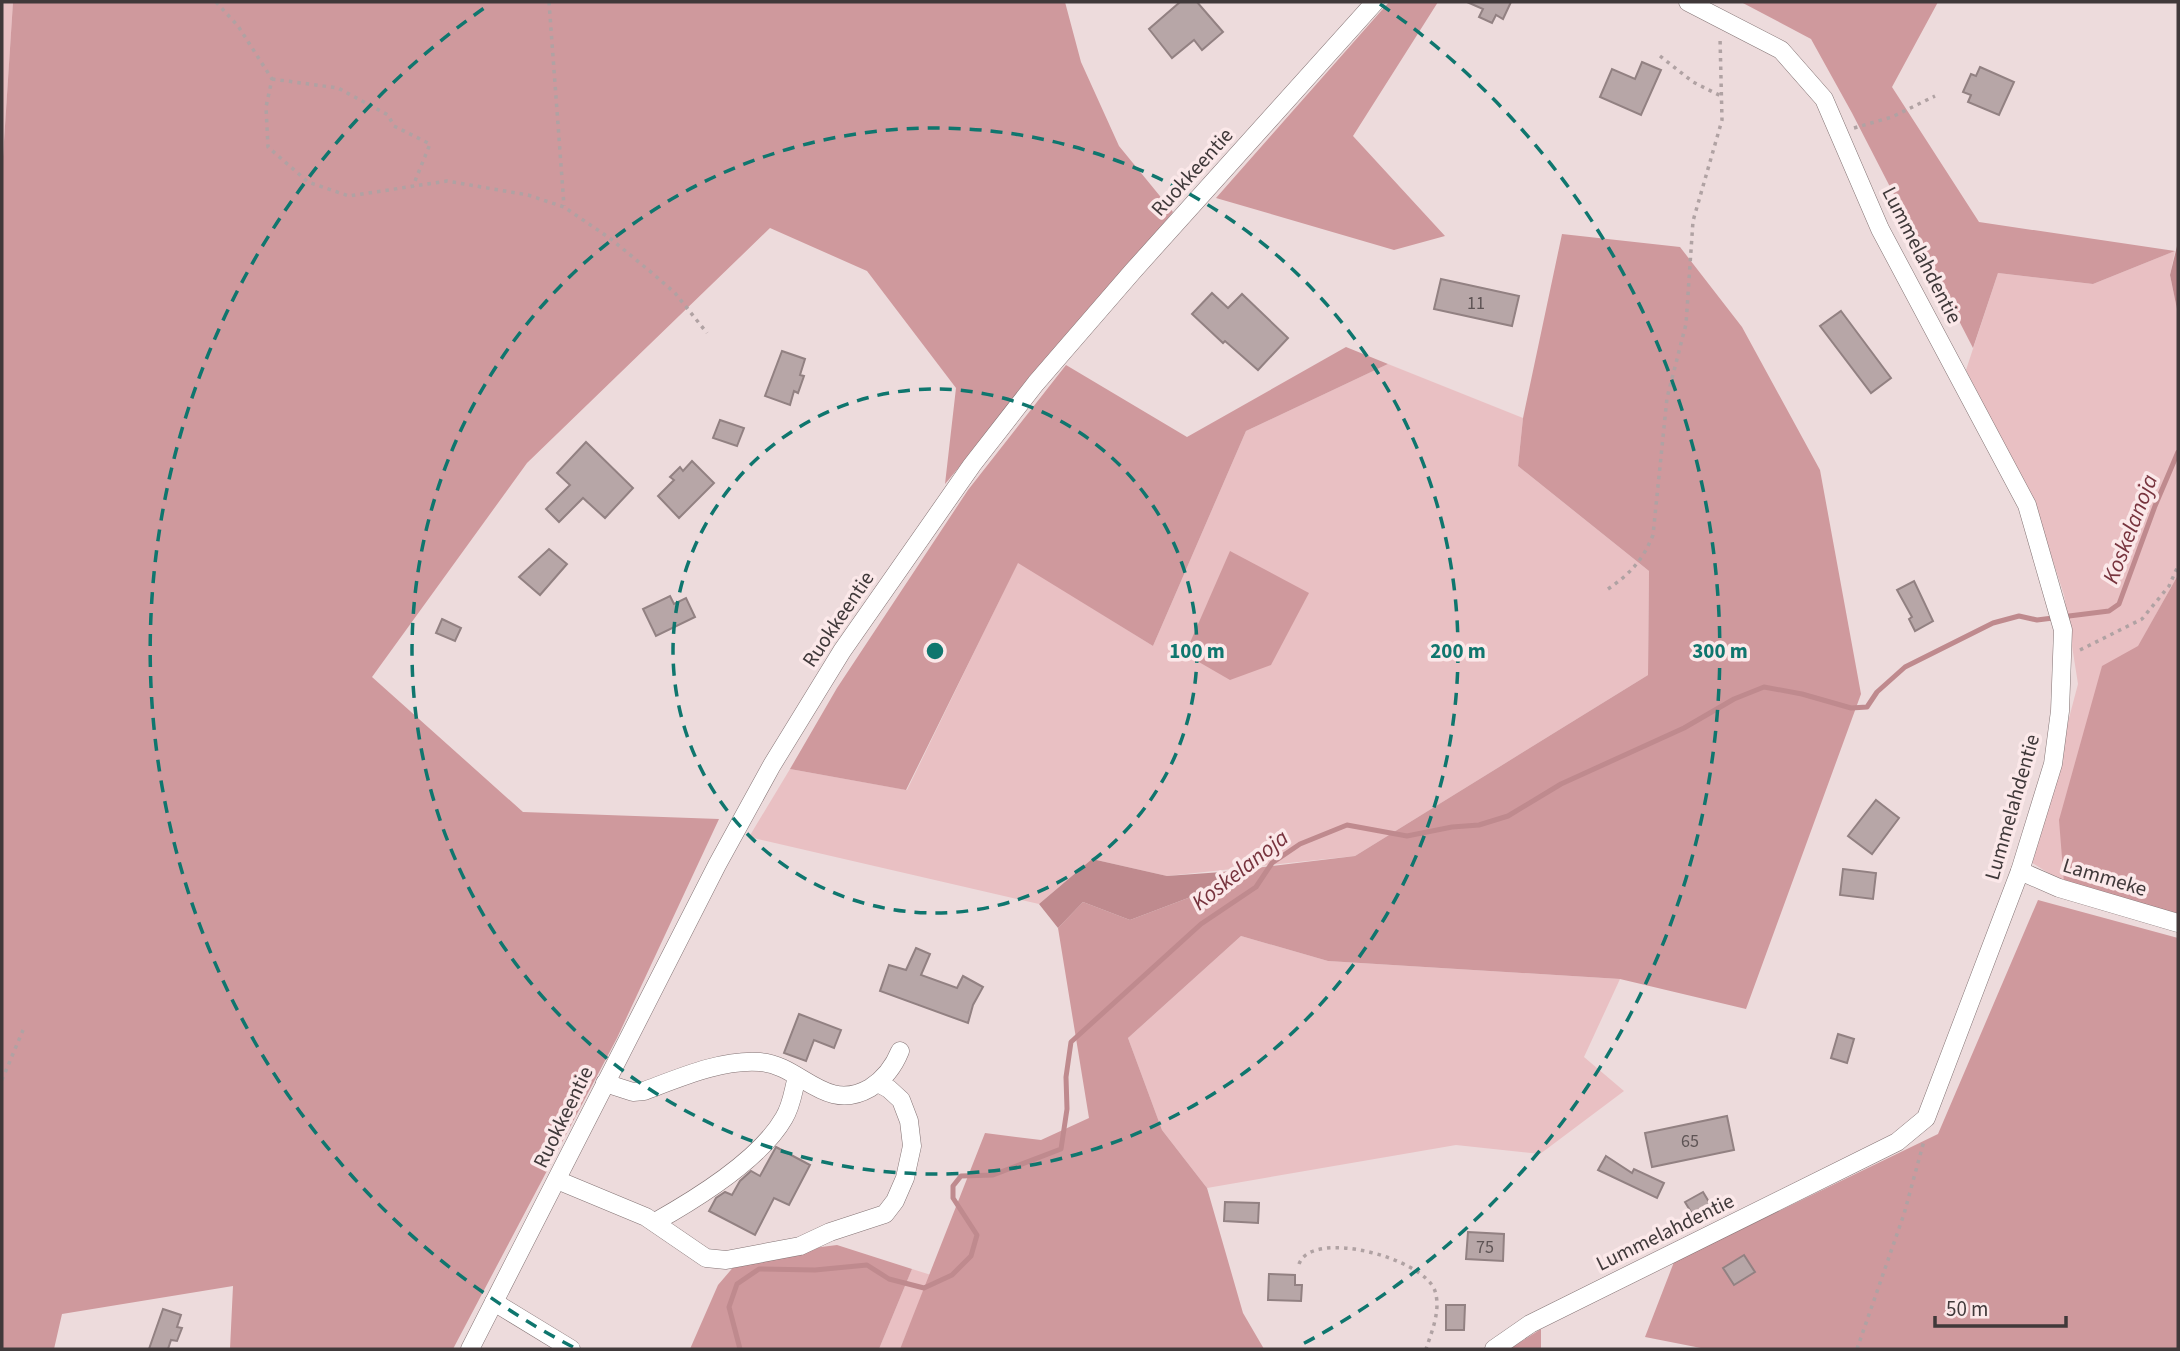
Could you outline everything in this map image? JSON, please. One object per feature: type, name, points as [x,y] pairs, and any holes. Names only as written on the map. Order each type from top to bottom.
[{"type":"street","name":"Ruokkeentie","points":[[470,1349],[710,877],[772,765],[842,651],[972,465],[1036,383],[1375,2]]},
{"type":"street","name":"Lummelahdentie","points":[[1494,1349],[1530,1324],[1898,1142],[1926,1118],[2020,871],[2053,764],[2060,711],[2063,630],[2027,505],[1880,229],[1824,99],[1781,50],[1688,2]]},
{"type":"street","name":"Lammeke","points":[[2020,871],[2059,888],[2178,923]]},
{"type":"street","points":[[605,1083],[633,1092],[644,1091],[713,1068],[761,1062],[776,1066],[832,1095],[843,1097],[860,1093],[878,1083],[895,1063],[900,1051]]},
{"type":"street","points":[[655,1222],[714,1186],[768,1140],[784,1119],[794,1097],[797,1077]]},
{"type":"street","points":[[557,1180],[655,1222],[706,1258],[726,1259],[800,1246],[830,1232],[885,1214],[895,1201],[905,1178],[912,1146],[909,1121],[901,1100],[878,1083]]},
{"type":"street","points":[[494,1302],[554,1344],[571,1349]]},
{"type":"path","points":[[216,2],[238,26],[272,79],[266,107],[268,147],[308,182],[349,196],[447,181],[528,195],[564,207],[611,239],[667,286],[707,333]]},
{"type":"path","points":[[549,2],[564,207]]},
{"type":"path","points":[[1608,589],[1635,568],[1653,535],[1667,398],[1686,324],[1693,221],[1722,120],[1719,17]]},
{"type":"path","points":[[1660,55],[1693,82],[1721,96]]},
{"type":"path","points":[[272,79],[338,88],[388,115],[394,126],[430,144],[413,187]]},
{"type":"path","points":[[1839,133],[1892,117],[1935,96]]},
{"type":"path","points":[[2063,659],[2141,620],[2169,586],[2178,566]]},
{"type":"path","points":[[2,1080],[23,1030]]},
{"type":"path","points":[[1857,1349],[1924,1147],[1926,1118]]},
{"type":"path","points":[[1299,1264],[1301,1257],[1311,1250],[1342,1248],[1396,1259],[1420,1274],[1435,1290],[1437,1313],[1426,1349]]},
{"type":"shaded area","points":[[2,2],[13,2],[2,172]]},
{"type":"shaded area","points":[[13,2],[1065,2],[1081,62],[1119,146],[1173,212],[945,484],[956,388],[867,271],[770,228],[527,463],[372,677],[523,812],[719,819],[617,1038],[453,1349],[230,1349],[233,1286],[62,1314],[54,1349],[2,1349],[2,172]]},
{"type":"shaded area","points":[[1389,2],[1438,2],[1353,136],[1445,236],[1394,250],[1216,198]]},
{"type":"shaded area","points":[[1741,2],[1938,2],[1892,87],[1979,222],[2175,251],[2093,284],[1998,273],[1973,348],[1811,39]]},
{"type":"shaded area","points":[[1562,234],[1680,247],[1742,327],[1820,470],[1861,694],[1746,1009],[1620,979],[1328,961],[1241,936],[1128,1038],[1162,1130],[1207,1188],[1243,1313],[1264,1349],[900,1349],[985,1133],[1041,1140],[1089,1118],[1058,928],[1083,902],[1130,920],[1217,887],[1222,872],[1355,856],[1648,675],[1649,571],[1518,466],[1523,418]]},
{"type":"shaded area","points":[[2178,242],[2178,314],[2170,275]]},
{"type":"shaded area","points":[[2175,251],[2170,275],[2178,314],[2178,575],[2138,647],[2102,667],[2064,883],[2031,862],[2078,684],[2064,595],[2039,518],[1966,370],[1998,273],[2093,284]]},
{"type":"shaded area","points":[[1346,347],[1388,364],[1246,431],[1153,646],[1018,563],[906,790],[790,769],[837,688],[968,490],[1066,365],[1187,437]]},
{"type":"shaded area","points":[[1388,364],[1523,418],[1518,466],[1649,571],[1648,675],[1355,856],[1167,876],[1092,859],[1039,904],[749,837],[790,769],[907,790],[1018,562],[1153,646],[1246,431]]},
{"type":"shaded area","points":[[1230,551],[1309,593],[1271,665],[1230,680],[1185,654]]},
{"type":"shaded area","points":[[2178,575],[2178,915],[2064,883],[2059,820],[2102,666],[2138,646]]},
{"type":"shaded area","points":[[1092,859],[1167,876],[1222,872],[1217,887],[1130,920],[1083,902],[1058,928],[1039,904]]},
{"type":"shaded area","points":[[2038,900],[2178,938],[2178,1349],[1706,1349],[1645,1337],[1674,1262],[1938,1134]]},
{"type":"shaded area","points":[[1241,936],[1328,961],[1620,979],[1584,1057],[1624,1091],[1540,1154],[1456,1145],[1207,1188],[1162,1130],[1128,1038]]},
{"type":"shaded area","points":[[837,1245],[912,1269],[879,1349],[690,1349],[718,1285],[742,1257]]},
{"type":"shaded area","points":[[912,1269],[931,1275],[900,1349],[879,1349]]},
{"type":"shaded area","points":[[1541,1329],[1541,1349],[1509,1349]]},
{"type":"building","points":[[1180,2],[1197,2],[1223,32],[1202,50],[1194,40],[1172,58],[1149,29]]},
{"type":"building","points":[[1467,2],[1511,2],[1503,19],[1496,15],[1492,23],[1479,17],[1483,9]]},
{"type":"building","points":[[1642,62],[1661,70],[1641,115],[1600,97],[1612,69],[1635,79]]},
{"type":"building","points":[[1980,67],[2014,82],[1999,115],[1968,102],[1971,95],[1963,92],[1971,74],[1976,76]]},
{"type":"building","points":[[1441,279],[1519,296],[1512,326],[1434,309]]},
{"type":"building","points":[[1212,293],[1228,308],[1242,294],[1288,338],[1258,370],[1192,314]]},
{"type":"building","points":[[1841,311],[1891,378],[1871,393],[1820,326]]},
{"type":"building","points":[[782,351],[805,359],[800,375],[804,376],[798,393],[794,391],[790,405],[765,396]]},
{"type":"building","points":[[720,420],[744,428],[737,446],[713,438]]},
{"type":"building","points":[[586,442],[633,488],[605,518],[583,498],[559,522],[546,509],[570,485],[557,473]]},
{"type":"building","points":[[692,461],[714,483],[679,518],[658,496],[674,480],[670,477],[680,467],[683,471]]},
{"type":"building","points":[[549,549],[567,564],[540,595],[519,577]]},
{"type":"building","points":[[1914,581],[1933,621],[1915,631],[1909,619],[1912,617],[1897,590]]},
{"type":"building","points":[[670,596],[674,604],[686,598],[695,617],[656,636],[643,609]]},
{"type":"building","points":[[442,619],[461,628],[455,641],[436,633]]},
{"type":"building","points":[[1876,800],[1899,818],[1872,854],[1848,836]]},
{"type":"building","points":[[1843,869],[1876,873],[1873,899],[1840,895]]},
{"type":"building","points":[[916,948],[930,954],[921,975],[957,988],[963,976],[983,987],[973,1005],[968,1023],[880,991],[889,965],[906,970]]},
{"type":"building","points":[[799,1014],[841,1030],[834,1048],[814,1040],[806,1061],[784,1053]]},
{"type":"building","points":[[1838,1034],[1854,1039],[1847,1063],[1831,1058]]},
{"type":"building","points":[[1727,1116],[1734,1150],[1652,1167],[1645,1133]]},
{"type":"building","points":[[776,1147],[810,1165],[789,1205],[774,1198],[755,1235],[709,1211],[716,1198],[725,1192],[732,1195],[740,1181],[751,1171],[760,1176]]},
{"type":"building","points":[[1606,1156],[1632,1173],[1634,1169],[1664,1183],[1657,1198],[1598,1170]]},
{"type":"building","points":[[1703,1192],[1715,1212],[1697,1222],[1685,1202]]},
{"type":"building","points":[[1225,1202],[1259,1203],[1258,1223],[1224,1221]]},
{"type":"building","points":[[1468,1232],[1504,1234],[1503,1261],[1466,1259]]},
{"type":"building","points":[[1744,1255],[1755,1272],[1734,1285],[1723,1268]]},
{"type":"building","points":[[1269,1274],[1295,1275],[1295,1285],[1302,1285],[1301,1301],[1268,1300]]},
{"type":"building","points":[[1446,1305],[1465,1305],[1464,1330],[1446,1330]]},
{"type":"building","points":[[163,1309],[181,1315],[177,1327],[182,1328],[177,1341],[171,1340],[168,1349],[149,1349]]},
{"type":"waterway","name":"Koskelanoja","points":[[740,1349],[729,1307],[737,1284],[759,1269],[815,1270],[867,1265],[889,1279],[924,1288],[952,1275],[971,1256],[977,1235],[953,1198],[953,1186],[961,1176],[993,1175],[1061,1149],[1067,1109],[1066,1077],[1071,1042],[1201,924],[1256,887],[1272,863],[1300,844],[1347,825],[1407,836],[1452,827],[1479,825],[1508,816],[1561,784],[1684,728],[1734,699],[1764,687],[1802,694],[1851,708],[1867,707],[1877,692],[1905,667],[1993,623],[2019,616],[2037,620],[2109,611],[2119,604],[2178,452]]}]
